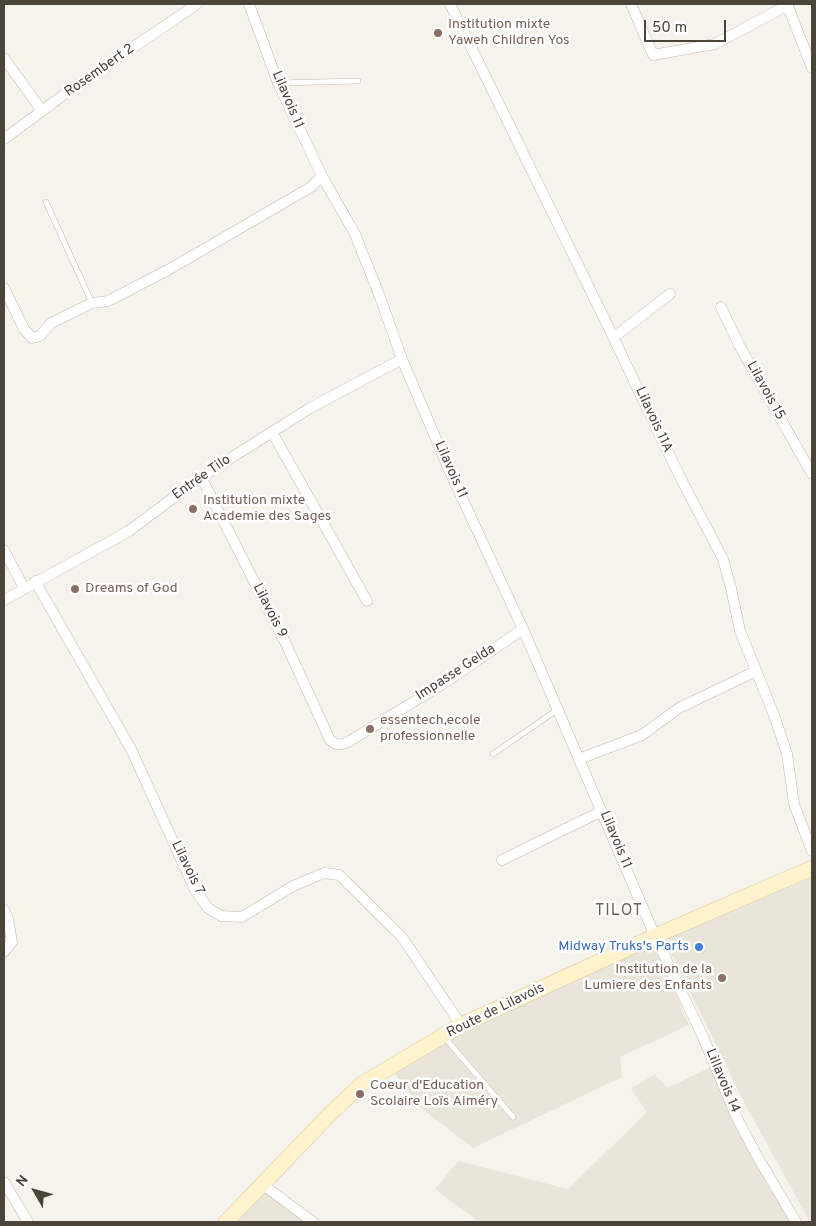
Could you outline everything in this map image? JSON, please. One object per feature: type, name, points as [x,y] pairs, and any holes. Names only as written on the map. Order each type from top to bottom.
[{"type":"main road","name":"Route de Lilavois","points":[[226,1222],[331,1113],[362,1084],[461,1025],[655,936],[812,868]]},
{"type":"street","name":"Rosembert 2","points":[[4,139],[197,4]]},
{"type":"street","name":"Lilavois 11","points":[[249,4],[278,83],[322,176],[355,234],[402,359],[450,472],[523,629],[655,936]]},
{"type":"street","name":"Lilavois 11A","points":[[450,4],[614,337],[679,475],[723,559],[732,588],[740,631],[774,715],[787,754],[794,804],[812,851]]},
{"type":"street","points":[[631,4],[653,55],[715,44],[788,5],[812,68]]},
{"type":"street","points":[[4,58],[42,111]]},
{"type":"street","points":[[4,288],[24,328],[32,338],[40,336],[51,323],[92,303],[108,301],[168,270],[311,187],[322,176]]},
{"type":"street","points":[[614,337],[670,294]]},
{"type":"street","name":"Lilavois 15","points":[[721,307],[739,345],[812,474]]},
{"type":"street","name":"Entrée Tilo","points":[[4,600],[129,531],[201,477],[310,408],[402,359]]},
{"type":"street","points":[[272,432],[367,601]]},
{"type":"street","name":"Lilavois 9","points":[[201,477],[285,642],[330,740],[335,744]]},
{"type":"street","points":[[4,550],[24,588]]},
{"type":"street","name":"Lilavois 7","points":[[35,582],[132,750],[195,890],[208,908],[221,916],[242,917],[293,886],[324,873],[339,875],[402,938],[461,1025]]},
{"type":"street","name":"Impasse Gelda","points":[[335,744],[342,745],[348,742],[440,685],[523,629]]},
{"type":"street","points":[[579,759],[642,736],[679,708],[756,671]]},
{"type":"street","points":[[502,860],[602,811]]},
{"type":"street","points":[[4,910],[8,919],[12,942],[4,952]]},
{"type":"street","name":"Lillavois 14","points":[[655,936],[703,1037],[737,1118],[796,1222]]},
{"type":"street","points":[[4,1182],[28,1222]]},
{"type":"street","points":[[262,1184],[313,1222]]},
{"type":"lane","points":[[278,83],[358,81]]},
{"type":"lane","points":[[46,202],[92,303]]},
{"type":"lane","points":[[493,754],[557,710]]},
{"type":"lane","points":[[443,1036],[512,1117]]},
{"type":"shaded area","points":[[812,876],[812,1222],[810,1222],[746,1106],[664,939]]},
{"type":"shaded area","points":[[654,942],[689,1025],[620,1057],[622,1077],[473,1148],[421,1108],[392,1070],[457,1030]]},
{"type":"shaded area","points":[[711,1067],[792,1222],[479,1222],[435,1189],[458,1161],[568,1189],[647,1112],[631,1089],[655,1074],[667,1088]]},
{"type":"shaded area","points":[[264,1188],[310,1222],[233,1222]]},
{"type":"place","name":"Institution mixte Yaweh Children Yos","points":[[438,33]]},
{"type":"place","name":"Institution mixte Academie des Sages","points":[[193,509]]},
{"type":"place","name":"Dreams of God","points":[[75,589]]},
{"type":"place","name":"essentech,ecole professionnelle","points":[[370,729]]},
{"type":"place","name":"Midway Truks's Parts","points":[[699,947]]},
{"type":"place","name":"Institution de la Lumiere des Enfants","points":[[722,978]]},
{"type":"place","name":"Coeur d'Education Scolaire Loïs Aiméry","points":[[360,1094]]},
{"type":"district","name":"TILOT","points":[[619,912]]}]
